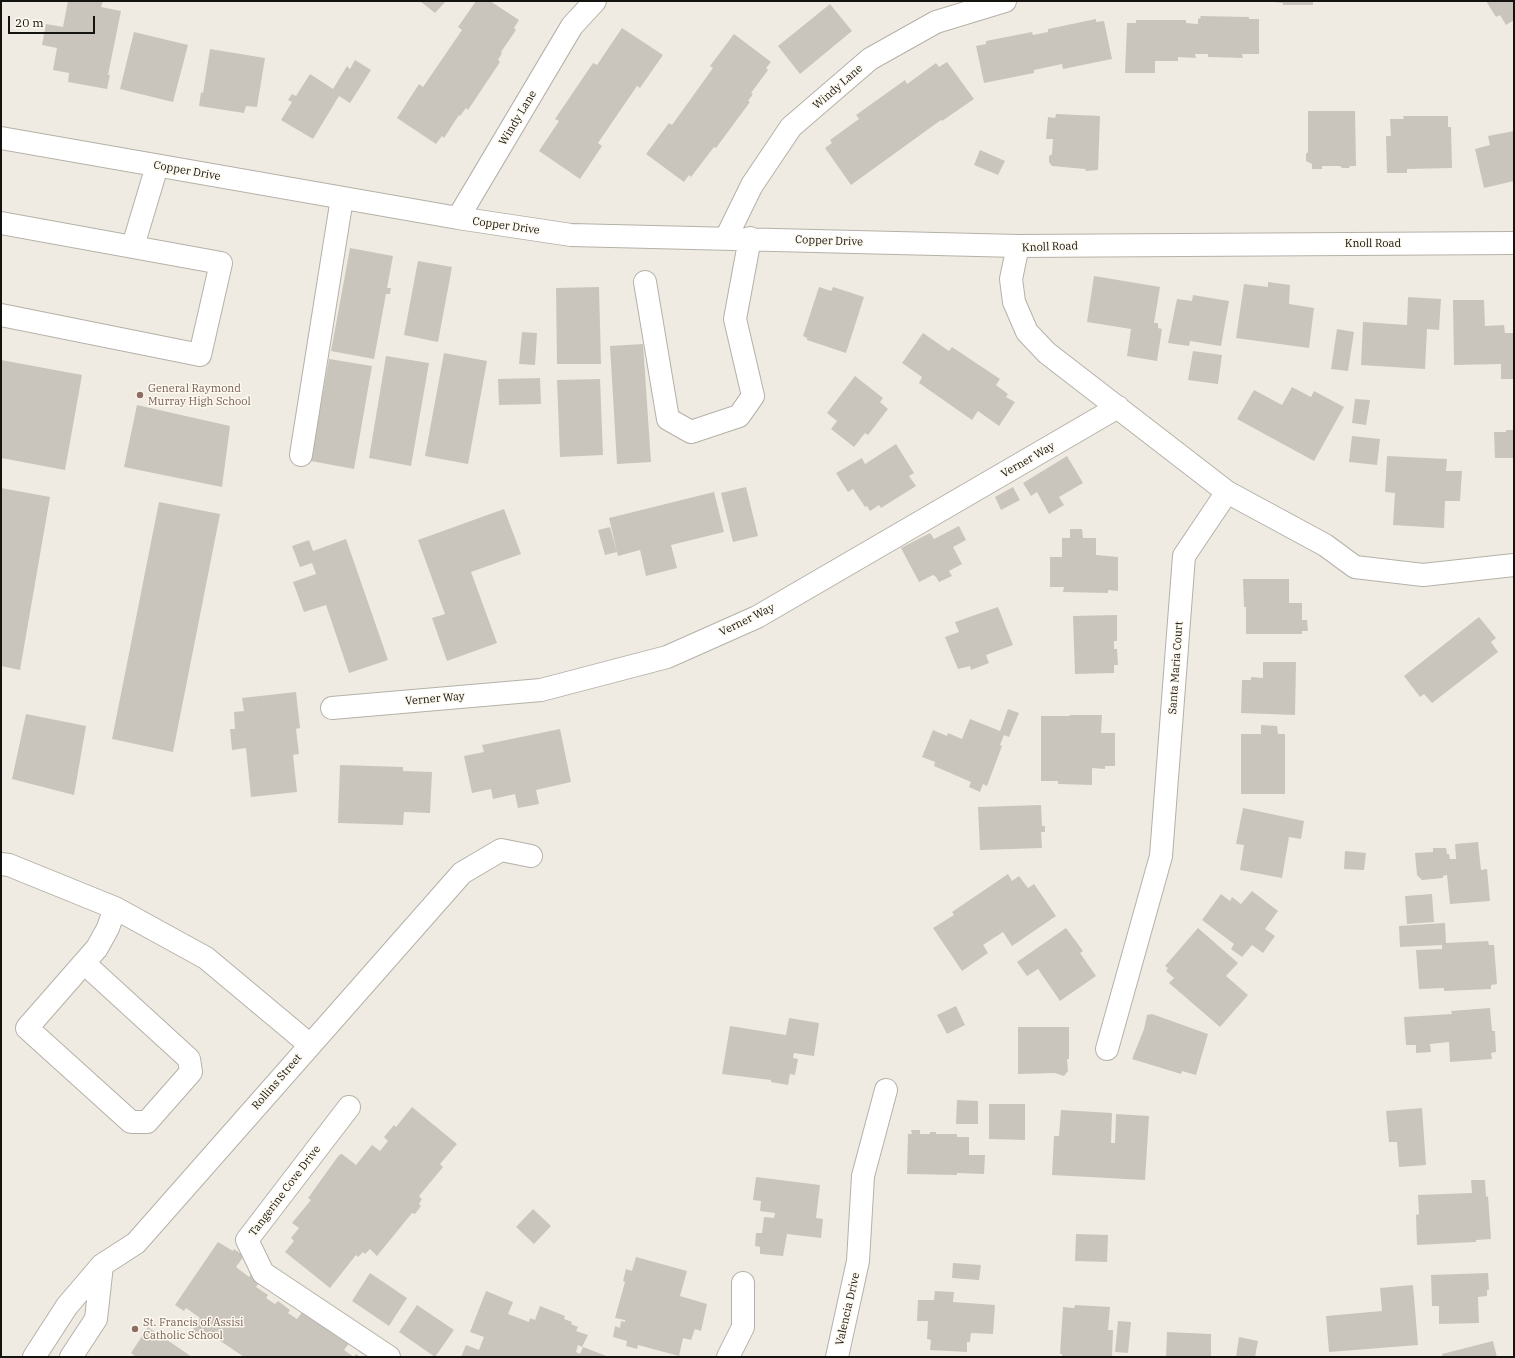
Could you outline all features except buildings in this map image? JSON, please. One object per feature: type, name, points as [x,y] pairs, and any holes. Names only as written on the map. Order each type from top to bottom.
[{"type":"street","name":"Windy Lane","points":[[458,218],[572,26],[595,1]]},
{"type":"street","name":"Windy Lane","points":[[726,238],[752,185],[791,127],[864,64],[936,22],[1005,1]]},
{"type":"street","name":"Copper Drive","points":[[1,138],[458,218],[571,235],[750,238],[1018,246]]},
{"type":"street","points":[[133,246],[157,166]]},
{"type":"street","points":[[301,455],[342,198]]},
{"type":"street","points":[[1,223],[221,263],[200,355],[1,315]]},
{"type":"street","points":[[645,282],[668,419],[691,432],[739,416],[753,396],[735,319],[750,238]]},
{"type":"street","name":"Knoll Road","points":[[1514,243],[1018,246],[1011,279],[1014,302],[1027,332],[1047,353],[1227,492],[1325,545],[1355,567],[1424,574],[1514,565]]},
{"type":"street","name":"Verner Way","points":[[332,708],[541,690],[666,658],[757,617],[1118,407]]},
{"type":"street","name":"Santa Maria Court","points":[[1107,1049],[1161,856],[1184,556],[1227,492]]},
{"type":"street","name":"Rollins Street","points":[[34,1357],[67,1306],[102,1265],[136,1243],[462,873],[501,850],[531,856]]},
{"type":"street","points":[[1,864],[9,865],[115,908],[206,958],[310,1045]]},
{"type":"street","points":[[84,963],[189,1059],[191,1072],[147,1122],[131,1122],[27,1028],[97,948],[108,928],[115,908]]},
{"type":"street","name":"Valencia Drive","points":[[837,1357],[858,1261],[863,1176],[886,1090]]},
{"type":"street","name":"Tangerine Cove Drive","points":[[348,1106],[248,1240],[263,1273],[389,1357]]},
{"type":"street","points":[[70,1357],[96,1319],[102,1265]]},
{"type":"street","points":[[728,1357],[742,1327],[742,1283]]},
{"type":"place","name":"General Raymond Murray High School","points":[[140,395]]},
{"type":"place","name":"St. Francis of Assisi Catholic School","points":[[135,1329]]}]
